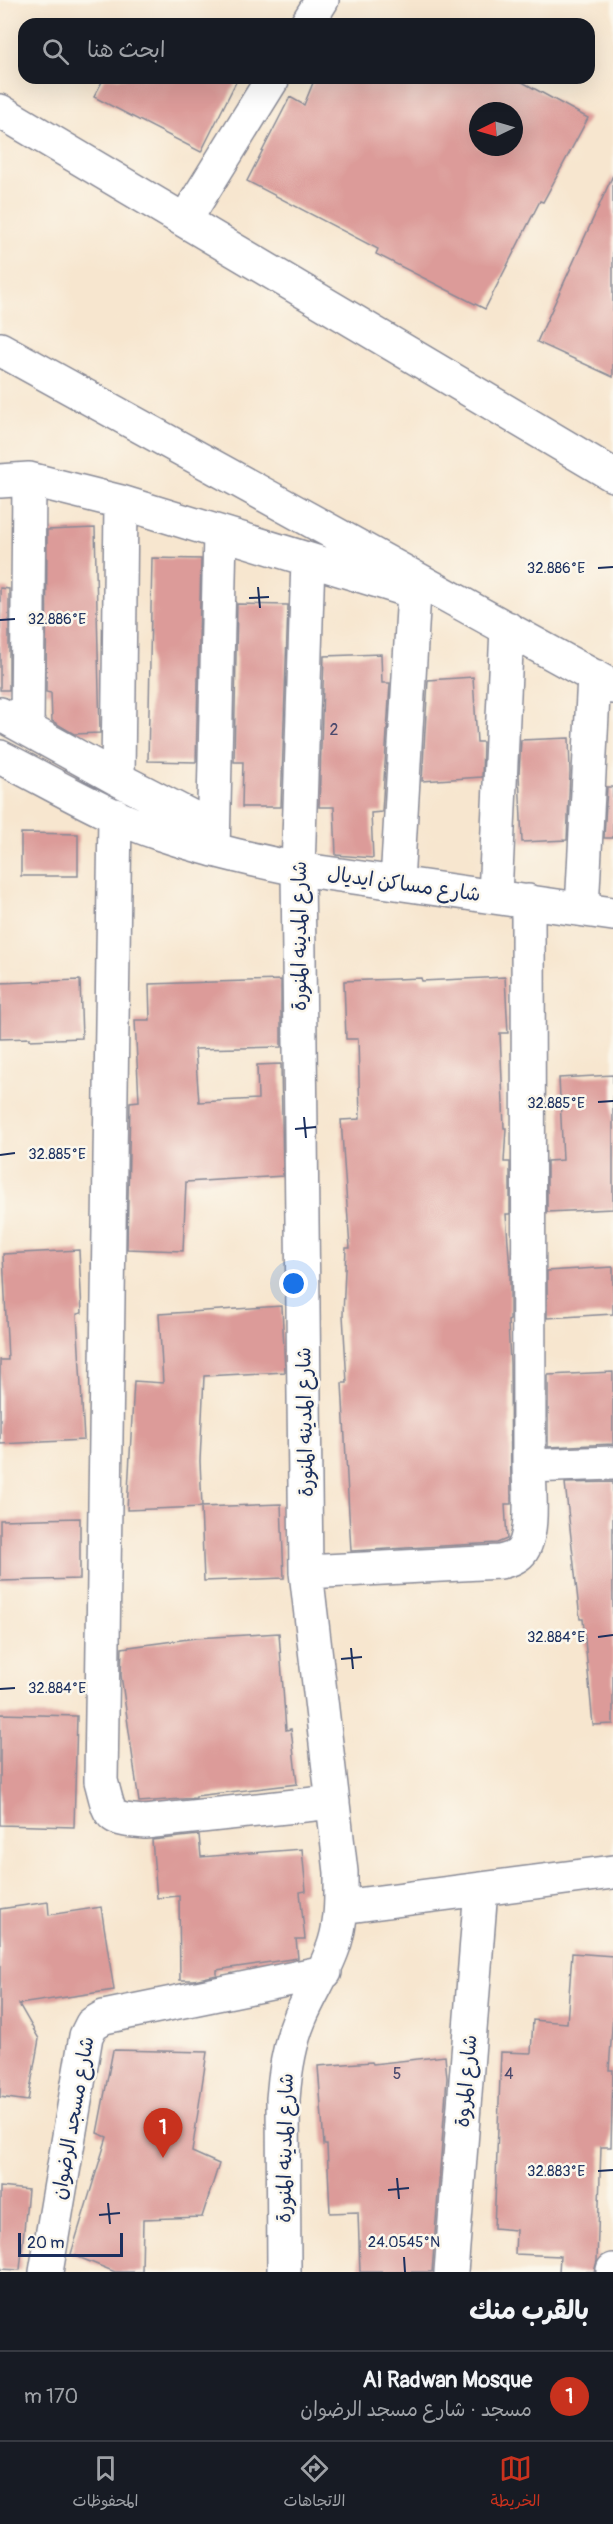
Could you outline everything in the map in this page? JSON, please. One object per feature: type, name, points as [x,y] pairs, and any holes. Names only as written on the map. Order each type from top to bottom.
[{"type":"street","points":[[311,18],[322,0]]},
{"type":"street","points":[[185,220],[269,84]]},
{"type":"street","points":[[0,111],[613,475]]},
{"type":"street","points":[[0,349],[604,682],[597,912]]},
{"type":"street","points":[[213,839],[118,779],[14,721],[14,480],[121,502],[476,611]]},
{"type":"street","points":[[118,779],[121,502]]},
{"type":"street","points":[[213,839],[220,533]]},
{"type":"street","name":"شارع المدينه المنورة","points":[[284,2272],[283,2099],[285,2071],[291,2042],[301,2016],[325,1972],[336,1940],[342,1907],[341,1872],[306,1572],[298,869],[308,560]]},
{"type":"street","points":[[397,882],[414,592]]},
{"type":"street","points":[[495,897],[507,628]]},
{"type":"street","name":"شارع مساكن ايديال","points":[[0,757],[115,815],[159,834],[213,839],[298,869],[597,912]]},
{"type":"street","points":[[115,815],[101,1781],[109,1811],[119,1820],[145,1822],[333,1802]]},
{"type":"street","points":[[306,1572],[500,1562],[512,1559],[522,1551],[528,1538],[528,901]]},
{"type":"street","points":[[529,1466],[613,1463]]},
{"type":"street","points":[[342,1907],[613,1872]]},
{"type":"street","name":"شارع المروة","points":[[451,2272],[481,1889]]},
{"type":"street","name":"شارع مسجد الرضوان","points":[[46,2272],[86,2036],[92,2024],[104,2017],[325,1972]]},
{"type":"building","points":[[101,84],[235,84],[201,152],[94,97]]},
{"type":"building","points":[[313,84],[526,84],[588,118],[543,202],[540,201],[485,309],[376,254],[378,249],[247,181],[290,97],[304,105]]},
{"type":"building","points":[[613,175],[613,377],[537,342]]},
{"type":"building","points":[[95,528],[100,733],[74,734],[52,721],[51,693],[46,692],[47,530]]},
{"type":"building","points":[[152,558],[201,559],[196,762],[148,761]]},
{"type":"building","points":[[0,588],[9,589],[9,690],[0,690]]},
{"type":"building","points":[[237,604],[288,605],[281,807],[242,807],[243,762],[234,762]]},
{"type":"building","points":[[381,654],[382,683],[390,683],[382,812],[371,813],[373,858],[336,855],[334,807],[319,807],[324,656]]},
{"type":"building","points":[[473,677],[477,742],[483,742],[482,777],[422,781],[428,680]]},
{"type":"building","points":[[569,738],[567,840],[522,842],[519,774],[521,740]]},
{"type":"building","points":[[607,787],[613,787],[613,838],[604,838]]},
{"type":"building","points":[[21,833],[78,834],[78,876],[21,876]]},
{"type":"building","points":[[505,977],[508,1033],[500,1033],[504,1128],[506,1128],[504,1162],[510,1162],[510,1214],[506,1214],[510,1271],[510,1320],[508,1321],[511,1504],[505,1504],[507,1539],[497,1543],[351,1551],[342,1383],[347,1383],[343,1315],[346,1248],[350,1248],[341,1120],[360,1119],[358,1039],[346,1039],[344,981],[421,978],[422,981]]},
{"type":"building","points":[[80,980],[82,1038],[0,1039],[0,983]]},
{"type":"building","points":[[281,980],[281,1047],[195,1049],[199,1102],[258,1099],[257,1065],[281,1064],[283,1176],[186,1182],[183,1251],[127,1249],[130,1102],[139,1101],[135,1020],[150,1020],[149,984]]},
{"type":"building","points":[[613,1075],[613,1209],[547,1212],[547,1161],[563,1160],[559,1078]]},
{"type":"building","points":[[79,1250],[82,1313],[77,1314],[84,1440],[0,1444],[0,1360],[8,1360],[3,1254]]},
{"type":"building","points":[[613,1267],[613,1314],[547,1318],[547,1271]]},
{"type":"building","points":[[282,1306],[285,1372],[204,1376],[200,1461],[202,1507],[127,1510],[134,1381],[163,1383],[159,1314]]},
{"type":"building","points":[[613,1372],[613,1444],[548,1447],[548,1375]]},
{"type":"building","points":[[613,1482],[613,1724],[593,1725],[583,1619],[580,1619],[565,1483]]},
{"type":"building","points":[[281,1504],[284,1578],[204,1581],[201,1507]]},
{"type":"building","points":[[80,1518],[80,1579],[0,1581],[0,1520]]},
{"type":"building","points":[[279,1633],[286,1730],[291,1729],[297,1784],[196,1796],[196,1798],[139,1802],[121,1675],[122,1648],[196,1638]]},
{"type":"building","points":[[0,1714],[77,1716],[74,1827],[0,1825]]},
{"type":"building","points":[[199,1835],[201,1857],[302,1849],[306,1891],[300,1892],[305,1939],[296,1939],[298,1958],[217,1970],[217,1975],[194,1980],[180,1980],[179,1896],[157,1898],[152,1840]]},
{"type":"building","points":[[48,1902],[49,1915],[101,1907],[114,1990],[19,2004],[39,2039],[28,2101],[0,2097],[0,1909]]},
{"type":"building","points":[[572,1953],[613,1956],[613,2014],[609,2070],[613,2070],[611,2147],[601,2147],[597,2261],[594,2272],[559,2272],[560,2256],[515,2254],[516,2230],[494,2228],[501,2052],[531,2053],[533,2020],[567,2023]]},
{"type":"building","points":[[113,2050],[207,2052],[192,2152],[219,2164],[202,2217],[143,2219],[142,2272],[115,2272],[71,2254],[107,2137],[97,2133]]},
{"type":"building","points":[[445,2056],[447,2078],[432,2272],[360,2272],[358,2212],[330,2213],[327,2145],[324,2145],[318,2066],[372,2062],[373,2064]]},
{"type":"building","points":[[0,2187],[28,2190],[20,2270],[0,2269]]},
{"type":"place","name":"Al Radwan Mosque","points":[[163,2158]]}]
